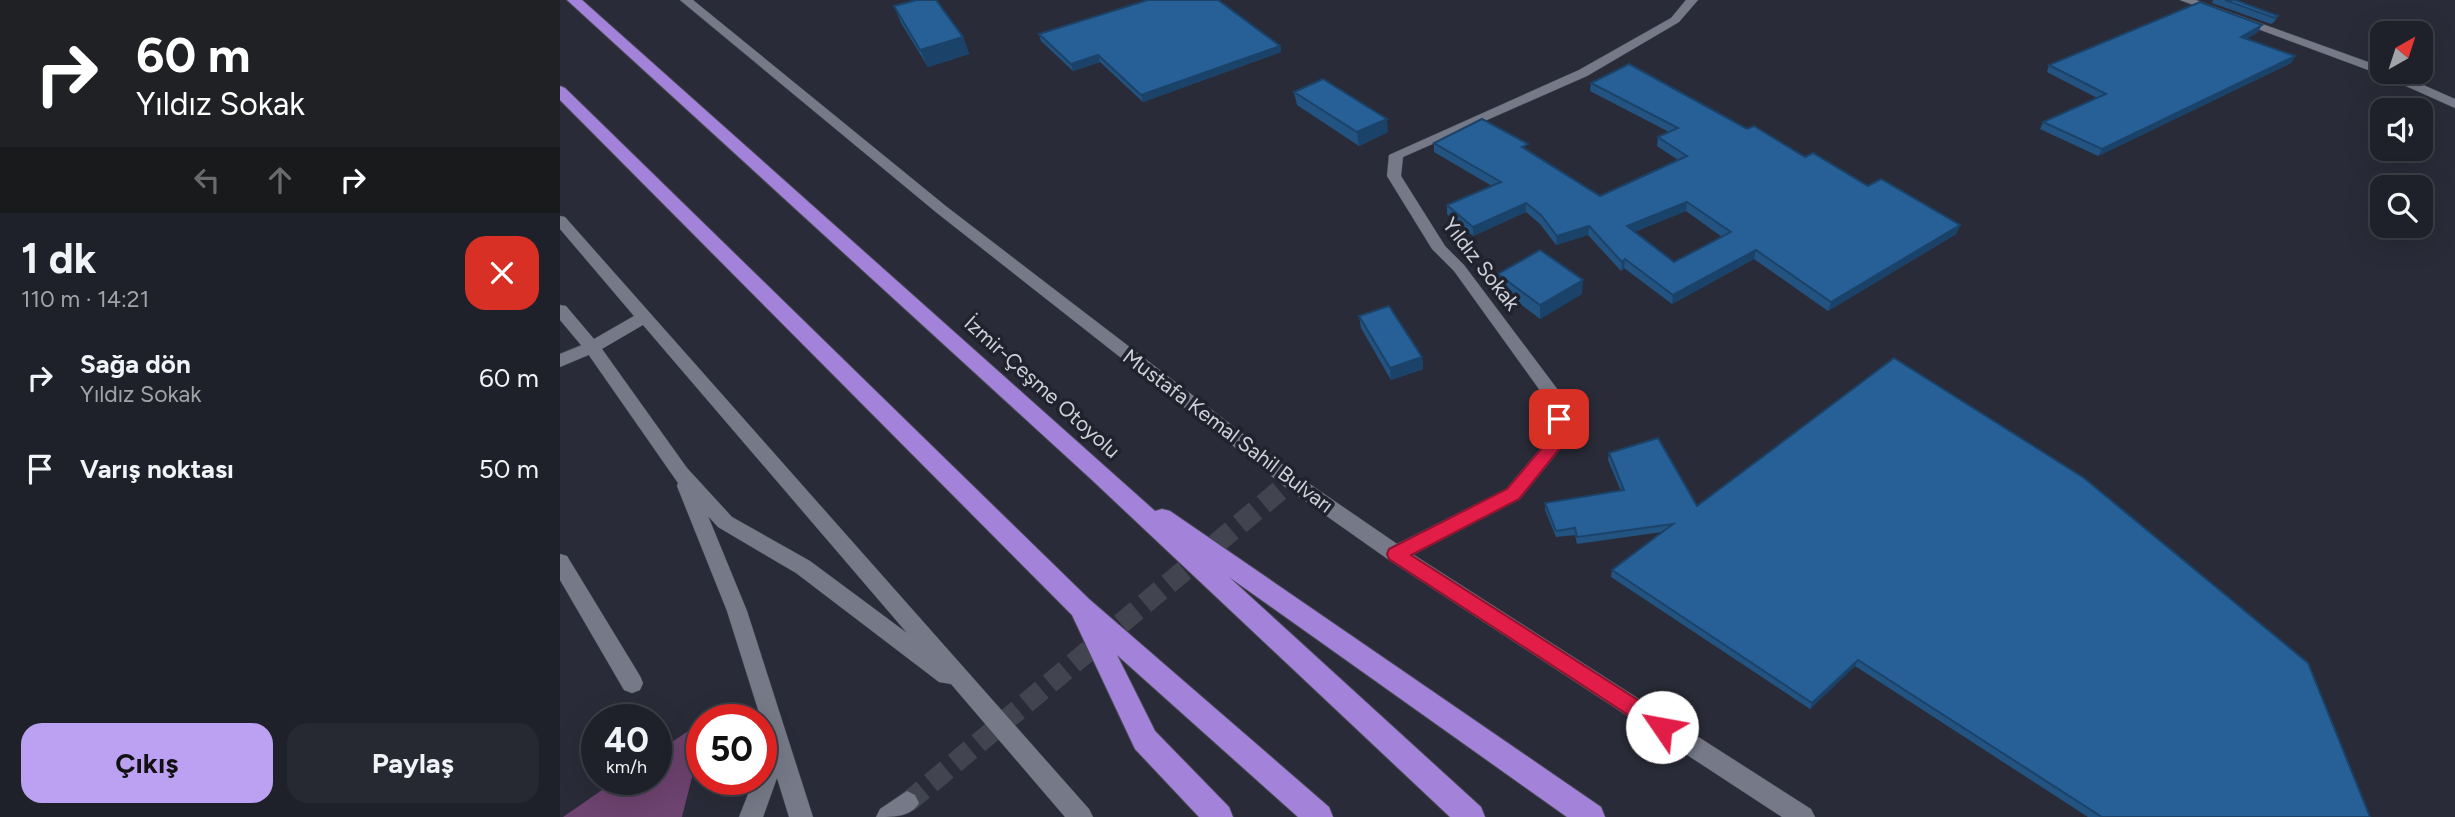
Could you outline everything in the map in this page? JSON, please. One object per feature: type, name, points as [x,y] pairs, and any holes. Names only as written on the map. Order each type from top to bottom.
[{"type":"highway","name":"İzmir-Çeşme Otoyolu","points":[[575,0],[1100,474],[1471,817]]},
{"type":"highway","points":[[560,91],[1080,607],[1319,817]]},
{"type":"highway","points":[[1100,474],[1591,817]]},
{"type":"highway","points":[[1080,607],[1145,740],[1219,817]]},
{"type":"street","name":"Mustafa Kemal Sahil Bulvarı","points":[[685,0],[728,32],[942,210],[1291,481],[1396,554],[1803,817]]},
{"type":"street","name":"Yıldız Sokak","points":[[1396,554],[1513,494],[1561,437],[1558,402],[1459,268],[1439,249],[1394,176],[1396,155],[1583,73],[1675,20],[1692,0]]},
{"type":"street","points":[[2186,0],[2370,66]]},
{"type":"street","points":[[2411,84],[2455,104]]},
{"type":"street","points":[[560,220],[1081,817]]},
{"type":"street","points":[[560,310],[592,347],[680,473],[725,522],[803,567],[972,694]]},
{"type":"street","points":[[560,361],[592,347],[646,316]]},
{"type":"street","points":[[680,473],[737,611],[766,704]]},
{"type":"street","points":[[560,562],[632,683]]},
{"type":"street","points":[[777,740],[802,817]]},
{"type":"street","points":[[751,817],[761,795]]},
{"type":"shaded area","points":[[686,732],[688,795],[682,817],[563,817],[595,795],[672,795],[672,742]]},
{"type":"building","points":[[917,0],[936,0],[963,37],[920,50],[894,6]]},
{"type":"building","points":[[1148,0],[1218,0],[1280,46],[1141,95],[1098,55],[1071,64],[1039,34]]},
{"type":"building","points":[[2225,0],[2235,0],[2278,16],[2275,18]]},
{"type":"building","points":[[2200,2],[2262,25],[2241,37],[2295,56],[2102,149],[2043,122],[2106,94],[2049,65]]},
{"type":"building","points":[[1629,64],[1747,129],[1754,126],[1805,157],[1813,153],[1868,186],[1881,179],[1960,225],[1831,302],[1756,250],[1673,295],[1625,259],[1622,262],[1589,226],[1557,236],[1541,215],[1526,203],[1473,227],[1447,205],[1501,182],[1434,143],[1482,119],[1528,144],[1522,147],[1600,196],[1687,156],[1658,137],[1678,128],[1591,83]],"holes":[[[1687,202],[1731,232],[1674,262],[1627,226]]]},
{"type":"building","points":[[1323,79],[1387,119],[1357,132],[1294,92]]},
{"type":"building","points":[[1540,250],[1583,280],[1540,305],[1498,274]]},
{"type":"building","points":[[1389,306],[1422,357],[1390,368],[1359,316]]},
{"type":"building","points":[[1894,358],[2084,478],[2308,663],[2370,817],[2102,817],[1858,660],[1812,703],[1612,570],[1673,524],[1577,537],[1575,528],[1556,531],[1545,503],[1624,490],[1609,453],[1658,438],[1697,506]]},
{"type":"tunnel","points":[[907,803],[1291,481]]},
{"type":"route","points":[[1559,419],[1561,437],[1513,494],[1396,554],[1662,727]]}]
